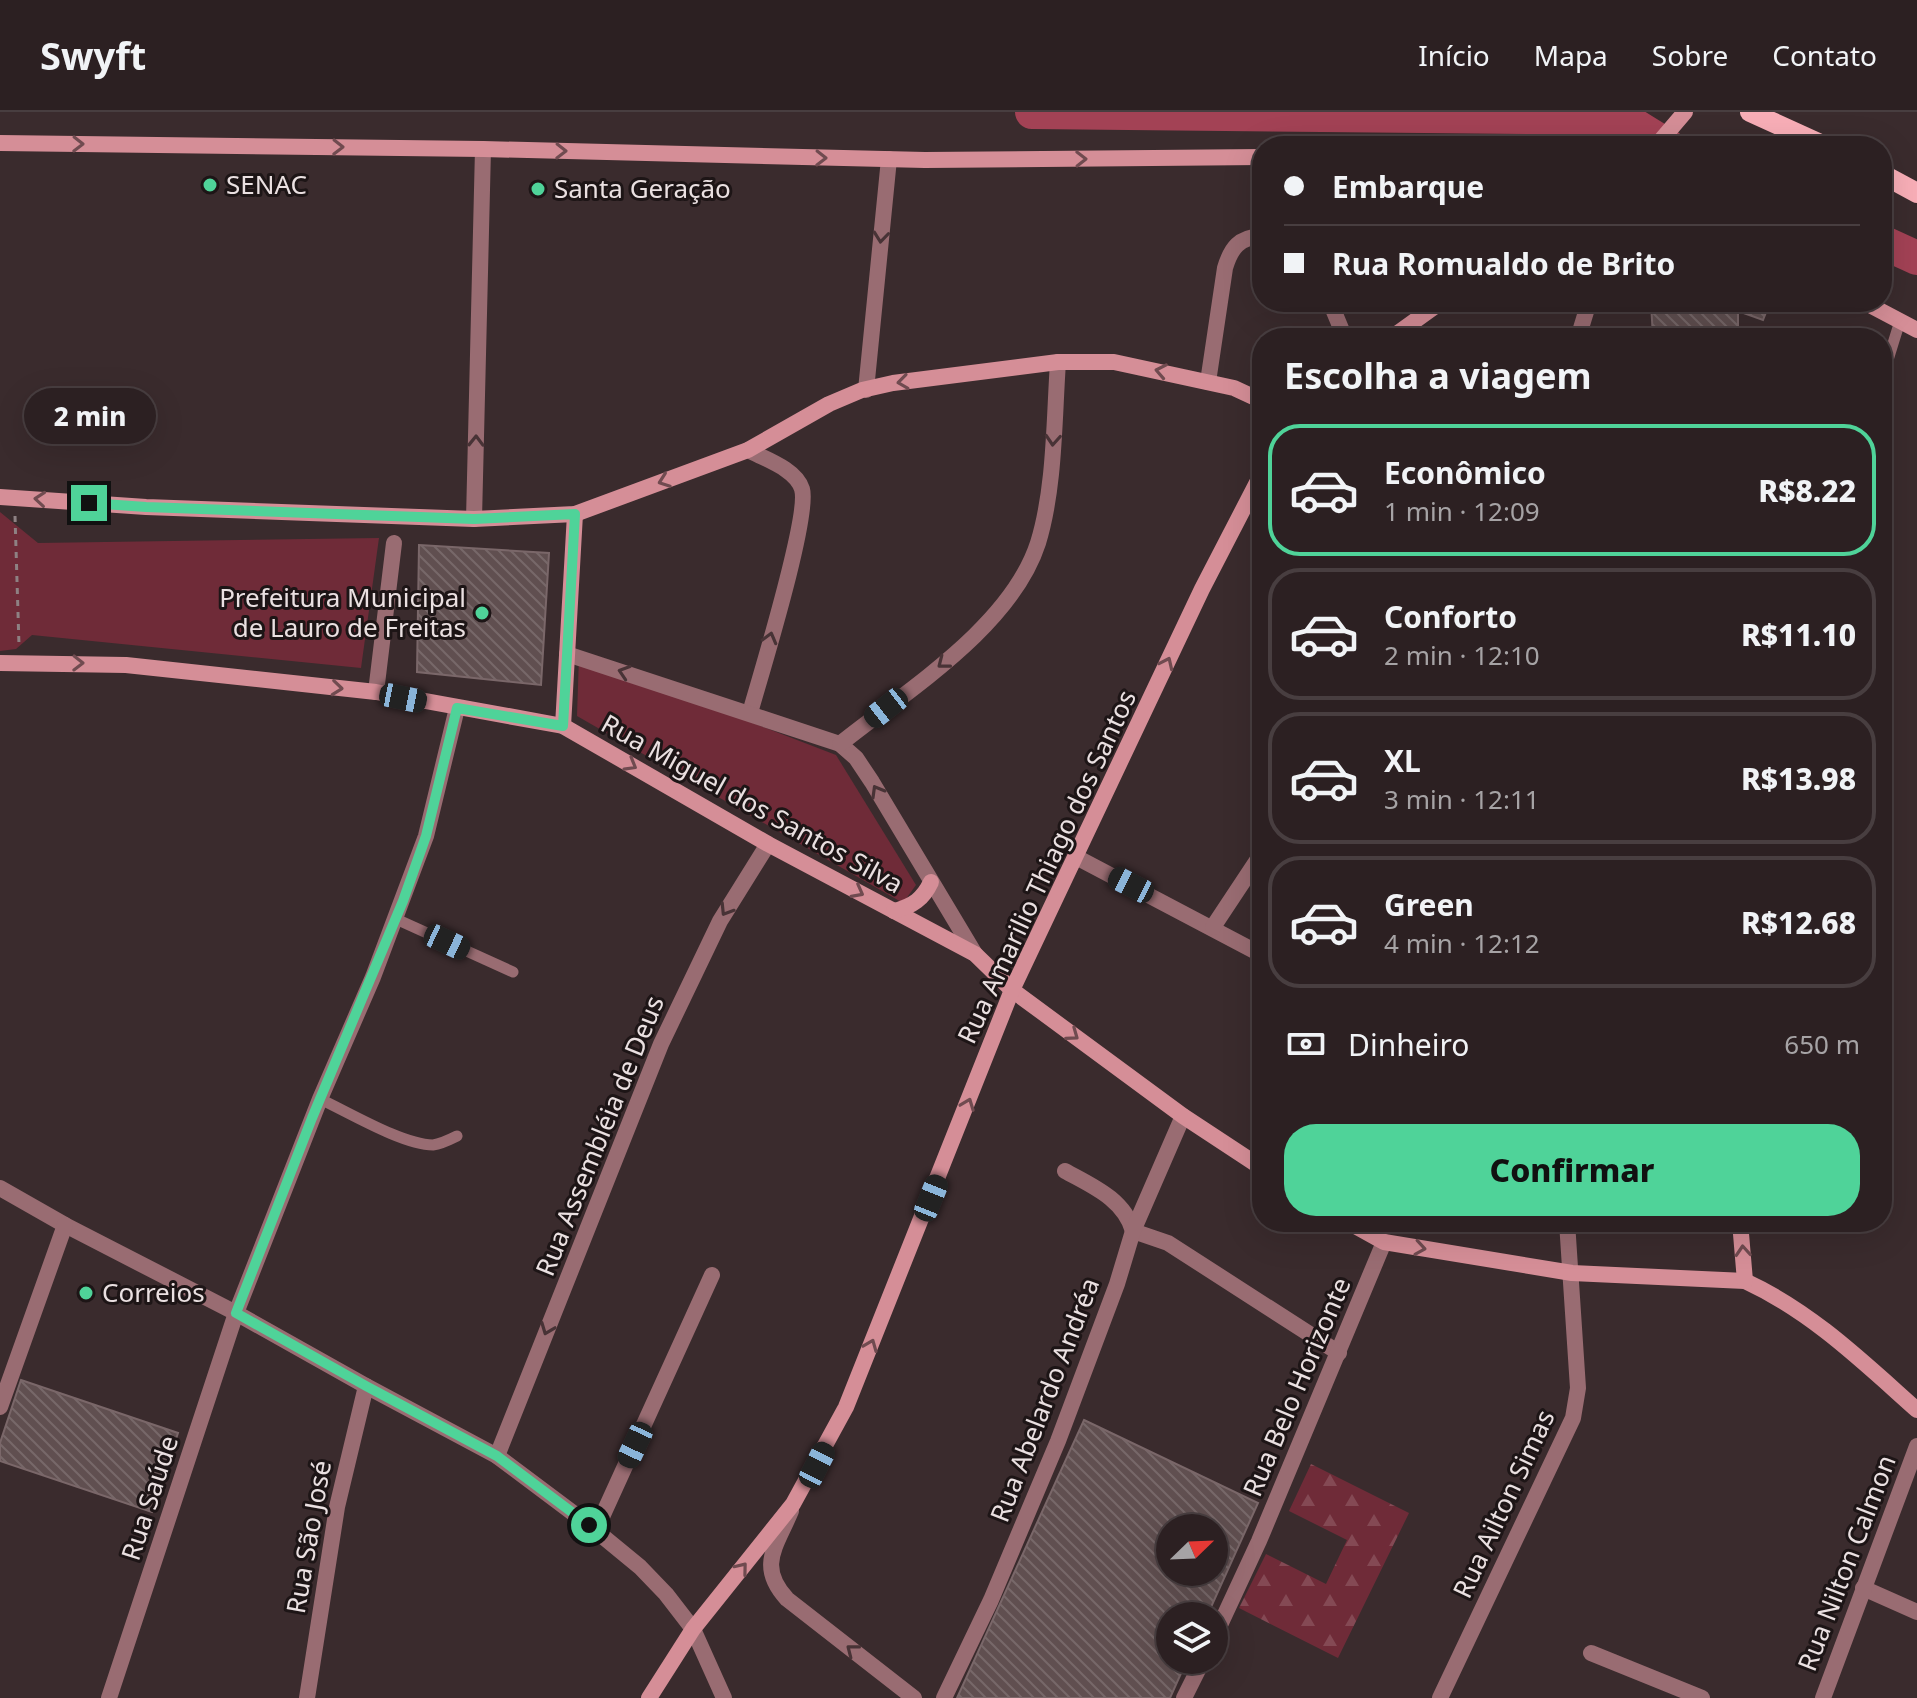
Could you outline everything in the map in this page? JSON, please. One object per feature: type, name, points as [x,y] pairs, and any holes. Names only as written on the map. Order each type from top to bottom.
[{"type":"main road","points":[[1750,112],[1803,136]]},
{"type":"main road","points":[[1892,179],[1917,193]]},
{"type":"street","points":[[1665,136],[1685,112]]},
{"type":"street","points":[[0,143],[483,149],[889,159],[1252,157]]},
{"type":"street","points":[[474,519],[483,149]]},
{"type":"street","points":[[866,390],[889,159]]},
{"type":"street","points":[[1208,382],[1225,268],[1230,252],[1240,240],[1252,238]]},
{"type":"street","points":[[1405,328],[1427,312]]},
{"type":"street","points":[[1883,312],[1917,330]]},
{"type":"street","points":[[7,497],[146,507],[474,519],[575,514],[748,450],[829,404],[893,383],[1058,362],[1114,362],[1234,388],[1252,396]]},
{"type":"street","points":[[840,744],[976,635],[1002,607],[1022,578],[1038,543],[1047,495],[1058,362]]},
{"type":"street","points":[[748,450],[788,472],[798,481],[803,492],[794,547],[750,713]]},
{"type":"street","name":"Rua Amarilio Thiago dos Santos","points":[[649,1698],[693,1629],[793,1504],[846,1407],[1012,990],[1202,589],[1252,492]]},
{"type":"street","points":[[563,726],[575,514]]},
{"type":"street","points":[[376,692],[394,543]]},
{"type":"street","points":[[567,654],[840,744],[856,758],[872,782],[975,954]]},
{"type":"street","name":"Rua Miguel dos Santos Silva","points":[[0,663],[126,665],[376,692],[563,726],[768,844],[975,954],[1012,990],[1183,1116],[1252,1161]]},
{"type":"street","name":"Rua Saúde","points":[[109,1698],[236,1313],[320,1099],[396,919],[426,836],[457,708]]},
{"type":"street","name":"Rua Assembléia de Deus","points":[[497,1456],[661,1044],[720,921],[768,844]]},
{"type":"street","points":[[1076,857],[1252,949]]},
{"type":"street","points":[[1213,927],[1252,868]]},
{"type":"street","points":[[894,911],[917,903],[926,894],[931,882]]},
{"type":"street","name":"Rua Abelardo Andréa","points":[[944,1698],[991,1600],[1058,1441],[1117,1284],[1133,1231],[1183,1116]]},
{"type":"street","points":[[1065,1171],[1115,1201],[1129,1215],[1133,1231],[1168,1243],[1339,1353]]},
{"type":"street","points":[[0,1188],[497,1456],[596,1530],[666,1594],[693,1629],[724,1698]]},
{"type":"street","points":[[0,1407],[65,1225]]},
{"type":"street","points":[[1366,1232],[1384,1242],[1572,1273],[1745,1281],[1770,1293],[1828,1331],[1917,1410]]},
{"type":"street","name":"Rua Ailton Simas","points":[[1440,1698],[1573,1418],[1578,1388],[1568,1232]]},
{"type":"street","points":[[1741,1232],[1745,1281]]},
{"type":"street","name":"Rua Belo Horizonte","points":[[1228,1608],[1384,1242]]},
{"type":"street","points":[[596,1530],[712,1275]]},
{"type":"street","name":"Rua São José","points":[[307,1698],[337,1507],[366,1386]]},
{"type":"street","name":"Rua Nilton Calmon","points":[[1823,1698],[1917,1446]]},
{"type":"street","points":[[793,1504],[770,1564],[776,1586],[787,1599],[914,1698]]},
{"type":"street","points":[[1863,1588],[1917,1612]]},
{"type":"street","points":[[1591,1653],[1702,1698]]},
{"type":"street","points":[[1184,1698],[1196,1674]]},
{"type":"lane","points":[[1892,347],[1900,321]]},
{"type":"lane","points":[[396,919],[513,972]]},
{"type":"lane","points":[[320,1099],[421,1144],[437,1145],[457,1136]]},
{"type":"path","points":[[7,497],[20,661]]},
{"type":"green space","points":[[0,512],[38,543],[379,538],[361,668],[32,635],[16,649],[0,651]]},
{"type":"green space","points":[[579,656],[836,755],[916,885],[903,903],[577,716]]},
{"type":"green space","points":[[1311,1464],[1409,1513],[1338,1658],[1239,1608],[1266,1554],[1326,1584],[1347,1540],[1289,1511]]},
{"type":"building","points":[[1652,312],[1738,312],[1738,328],[1652,328]]},
{"type":"building","points":[[1741,312],[1766,312],[1763,320]]},
{"type":"building","name":"Prefeitura Municipal de Lauro de Freitas","points":[[419,545],[549,553],[541,685],[417,672]]},
{"type":"building","points":[[21,1380],[178,1433],[152,1512],[0,1461],[0,1443]]},
{"type":"building","points":[[1084,1420],[1258,1503],[1228,1569],[1228,1514],[1156,1514],[1156,1586],[1221,1586],[1213,1602],[1156,1602],[1156,1674],[1181,1674],[1170,1698],[957,1698]]},
{"type":"waterway","points":[[1032,112],[1623,118],[1652,136]]},
{"type":"waterway","points":[[1892,247],[1917,258]]},
{"type":"place","name":"SENAC","points":[[210,185]]},
{"type":"place","name":"Santa Geração","points":[[538,189]]},
{"type":"place","name":"Prefeitura Municipal de Lauro de Freitas","points":[[482,613]]},
{"type":"place","name":"Correios","points":[[86,1293]]},
{"type":"route","points":[[89,503],[474,519],[575,514],[563,726],[457,708],[426,836],[403,901],[312,1118],[236,1313],[497,1456],[589,1525]]}]
